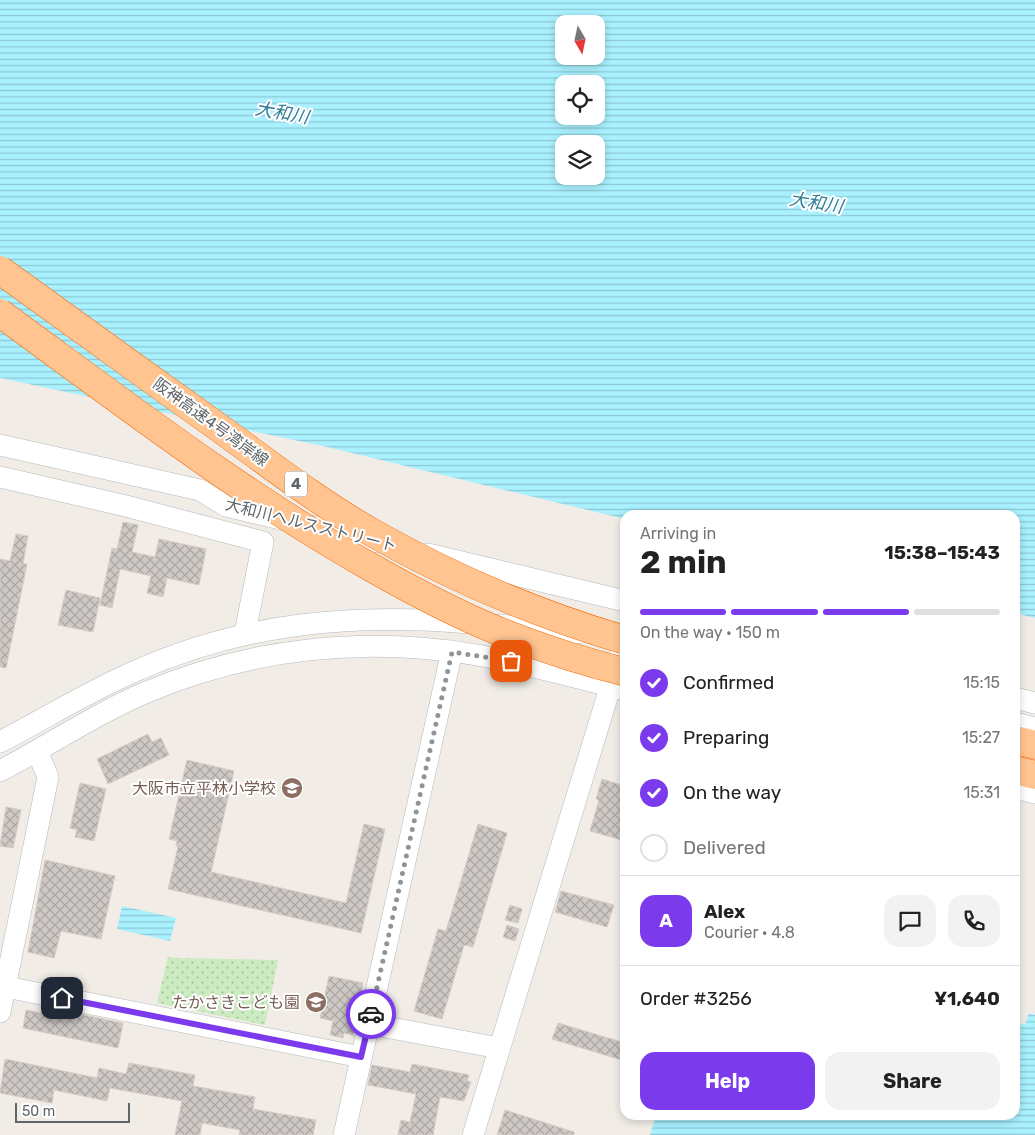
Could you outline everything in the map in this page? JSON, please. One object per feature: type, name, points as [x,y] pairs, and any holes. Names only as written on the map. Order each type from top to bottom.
[{"type":"highway","name":"阪神高速4号湾岸線","points":[[0,270],[299,485],[370,532],[429,563],[522,606],[573,625],[620,638]]},
{"type":"highway","name":"4","points":[[0,313],[246,491],[338,549],[408,588],[495,629],[544,648],[620,683]]},
{"type":"highway","points":[[1020,741],[1035,745]]},
{"type":"highway","points":[[1020,771],[1035,775]]},
{"type":"street","name":"大和川ヘルスストリート","points":[[0,445],[200,490],[226,506],[620,600]]},
{"type":"street","points":[[0,477],[126,506],[263,542],[245,633]]},
{"type":"street","points":[[0,742],[131,673],[203,645],[245,633],[286,626],[324,621],[435,620],[620,638]]},
{"type":"street","points":[[0,771],[145,693],[184,677],[226,664],[317,648],[365,646],[452,652],[511,661],[620,683],[472,1135]]},
{"type":"street","points":[[344,1135],[452,652]]},
{"type":"street","points":[[1020,699],[1035,703]]},
{"type":"street","points":[[1020,724],[1035,728]]},
{"type":"street","points":[[0,1012],[48,777],[37,751]]},
{"type":"street","points":[[1020,789],[1035,793]]},
{"type":"street","points":[[6,987],[361,1057]]},
{"type":"street","points":[[369,1024],[499,1048]]},
{"type":"green space","points":[[168,957],[278,960],[265,1025],[157,1003]]},
{"type":"water","name":"大和川","points":[[0,0],[1035,0],[1035,618],[1020,614],[1020,510],[620,510],[620,518],[323,446],[0,378]]},
{"type":"water","points":[[122,906],[176,918],[170,941],[117,929]]},
{"type":"water","points":[[1029,1013],[1035,1015],[1035,1135],[650,1135],[654,1120],[1020,1120],[1020,1024],[1025,1025]]},
{"type":"building","points":[[123,522],[138,525],[132,552],[155,557],[159,539],[206,549],[199,585],[167,578],[163,597],[147,593],[151,576],[120,569],[112,608],[100,605],[112,548],[117,549]]},
{"type":"building","points":[[16,534],[28,536],[23,564],[27,564],[6,668],[0,667],[0,559],[10,561]]},
{"type":"building","points":[[66,590],[100,598],[93,632],[58,625]]},
{"type":"building","points":[[148,734],[152,742],[161,738],[169,755],[108,784],[97,759]]},
{"type":"building","points":[[187,760],[234,771],[211,872],[346,903],[364,824],[385,829],[361,933],[168,889],[178,847],[176,846],[177,841],[169,839]]},
{"type":"building","points":[[602,779],[620,784],[620,840],[590,831],[599,800],[596,799]]},
{"type":"building","points":[[80,783],[106,789],[94,841],[75,837],[77,830],[70,828]]},
{"type":"building","points":[[6,807],[21,810],[13,848],[0,846]]},
{"type":"building","points":[[478,824],[507,833],[473,947],[464,945],[442,1019],[414,1011],[438,929],[446,931]]},
{"type":"building","points":[[45,860],[115,876],[101,939],[61,931],[54,958],[28,952]]},
{"type":"building","points":[[561,891],[614,905],[607,927],[555,912]]},
{"type":"building","points":[[510,905],[522,909],[518,923],[505,920]]},
{"type":"building","points":[[507,925],[519,929],[515,941],[503,937]]},
{"type":"building","points":[[329,976],[363,983],[353,1035],[344,1033],[343,1038],[330,1035],[333,1021],[320,1018]]},
{"type":"building","points":[[26,1010],[77,1020],[79,1014],[123,1023],[118,1048],[23,1028]]},
{"type":"building","points":[[558,1023],[620,1042],[620,1059],[552,1039]]},
{"type":"building","points":[[5,1059],[97,1078],[99,1068],[126,1074],[129,1063],[195,1075],[193,1086],[255,1097],[253,1109],[316,1120],[313,1135],[239,1135],[240,1130],[202,1123],[200,1135],[175,1135],[182,1101],[110,1088],[107,1101],[54,1090],[52,1103],[0,1093]]},
{"type":"building","points":[[412,1064],[469,1075],[467,1081],[471,1082],[464,1101],[440,1097],[433,1135],[398,1135],[401,1120],[410,1122],[416,1094],[368,1085],[372,1065],[410,1072]]},
{"type":"building","points":[[505,1110],[574,1132],[574,1135],[497,1135]]},
{"type":"way so far","points":[[371,1014],[452,652],[511,661]]},
{"type":"place","name":"大阪市立平林小学校","points":[[292,788]]},
{"type":"place","name":"たかさきこども園","points":[[316,1002]]},
{"type":"route","points":[[62,998],[361,1057],[371,1014]]}]
